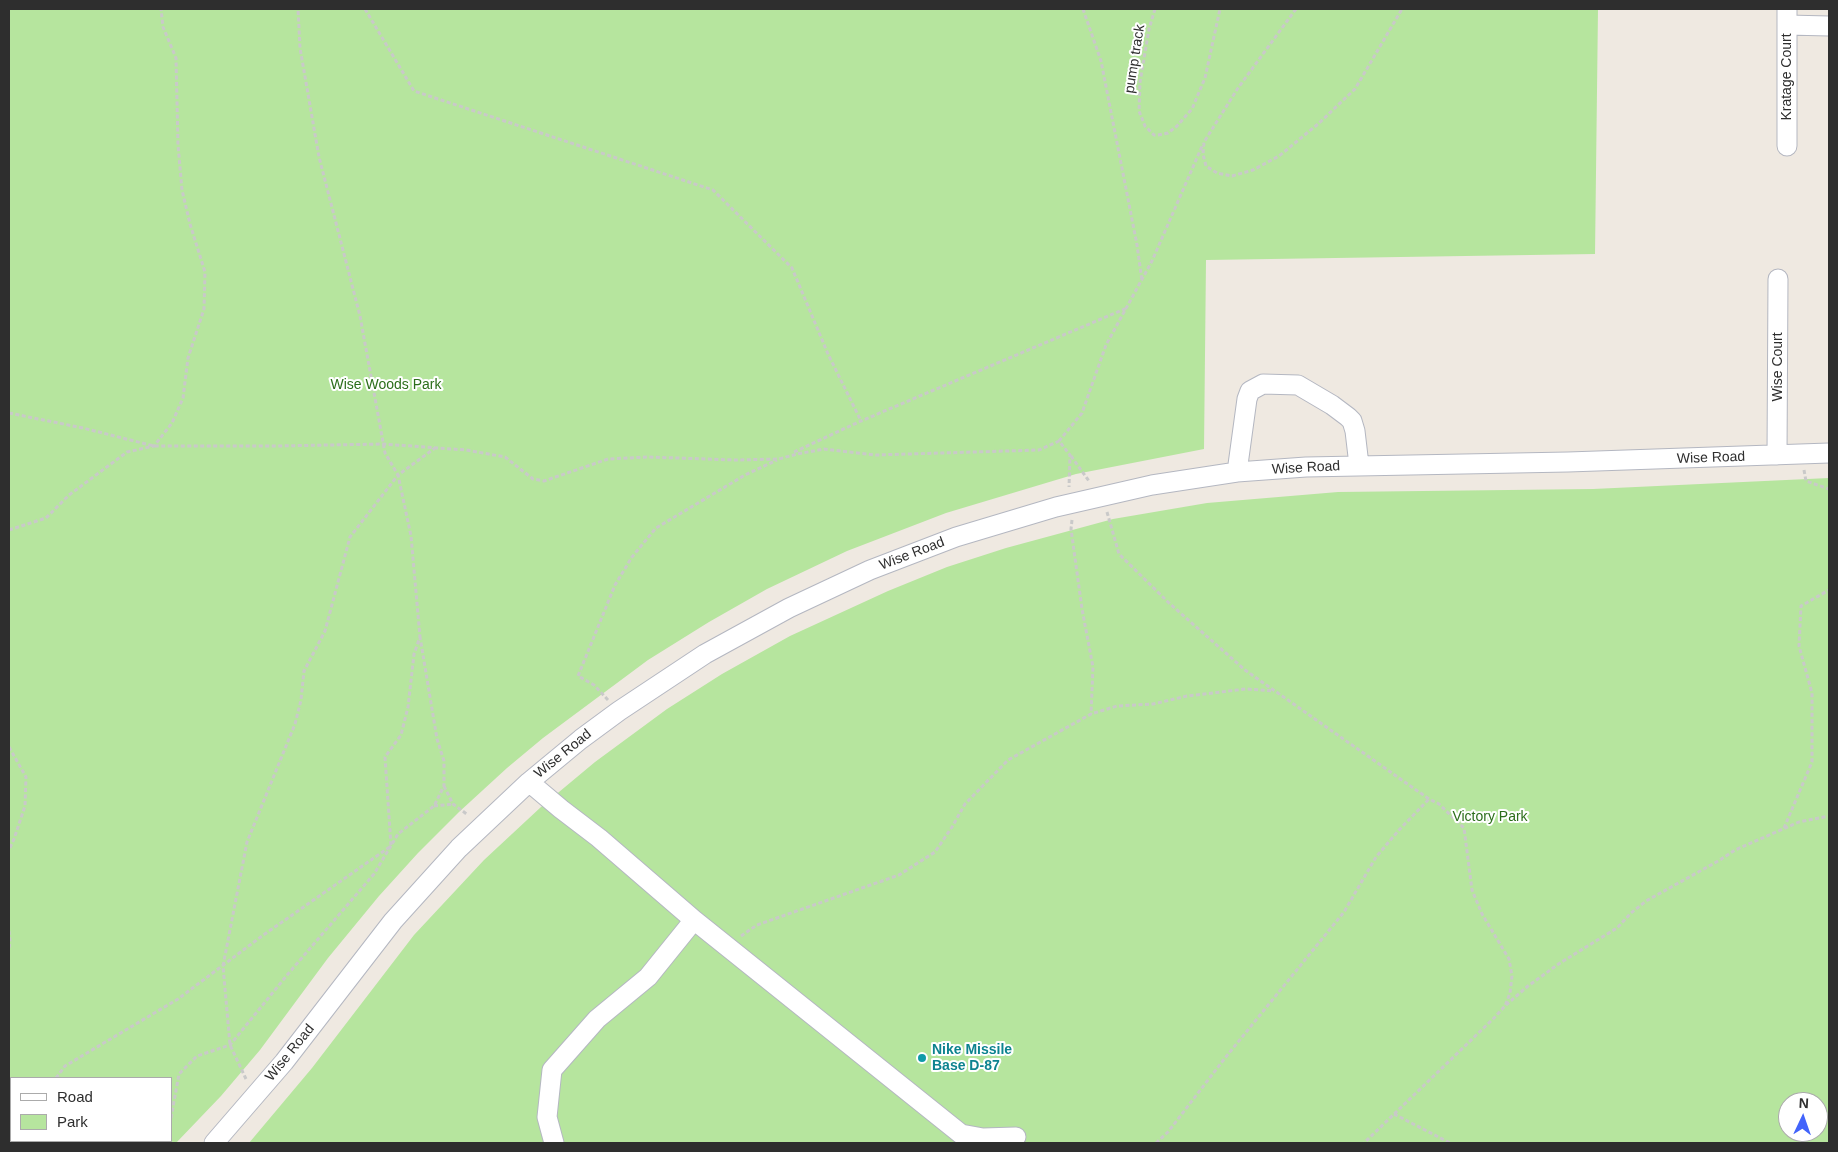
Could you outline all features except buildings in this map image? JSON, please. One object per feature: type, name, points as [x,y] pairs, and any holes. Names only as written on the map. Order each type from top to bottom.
[{"type":"street","points":[[1787,17],[1829,26]]},
{"type":"street","name":"Kratage Court","points":[[1786,146],[1787,17]]},
{"type":"street","name":"Wise Court","points":[[1777,455],[1778,279]]},
{"type":"street","points":[[1237,472],[1247,399],[1250,391],[1262,384],[1298,385],[1348,417],[1352,421],[1355,431],[1359,465]]},
{"type":"street","name":"Wise Road","points":[[214,1143],[255,1097],[394,921],[442,866],[529,782],[574,744],[619,711],[705,654],[755,625],[816,594],[870,570],[934,545],[1009,520],[1074,502],[1161,484],[1237,472],[1359,465],[1568,462],[1829,453]]},
{"type":"street","points":[[529,782],[560,809],[599,838],[694,920],[961,1134],[983,1138],[1016,1137]]},
{"type":"street","points":[[554,1143],[547,1117],[552,1070],[597,1019],[648,977],[694,920]]},
{"type":"path","points":[[154,446],[172,423],[183,398],[188,358],[204,309],[205,272],[182,190],[178,145],[176,58],[163,27],[161,9]]},
{"type":"path","points":[[298,9],[300,48],[319,157],[360,316],[385,453],[398,475],[411,536],[420,637],[437,739],[444,761],[444,786],[453,804],[482,826]]},
{"type":"path","points":[[365,9],[414,91],[713,190],[792,268],[828,354],[861,422]]},
{"type":"path","points":[[1083,9],[1101,61],[1137,245],[1142,281]]},
{"type":"path","name":"pump track","points":[[1155,9],[1149,29],[1140,82],[1139,111],[1145,126],[1154,135],[1168,133],[1192,109],[1205,78],[1220,9]]},
{"type":"path","points":[[9,530],[46,518],[69,495],[127,452],[154,446],[383,444],[466,450],[504,458],[533,479],[544,481],[608,459],[648,457],[736,460],[779,459],[824,449],[876,454],[1039,450],[1059,441],[1082,413],[1106,345],[1152,261],[1204,142],[1238,88],[1296,9]]},
{"type":"path","points":[[1204,142],[1203,154],[1206,166],[1217,173],[1227,176],[1253,170],[1278,156],[1318,124],[1355,89],[1402,9]]},
{"type":"path","points":[[619,711],[594,685],[578,676],[615,585],[628,564],[656,528],[745,475],[779,459],[1127,308]]},
{"type":"path","points":[[9,413],[83,428],[154,446]]},
{"type":"path","points":[[1059,441],[1088,479],[1095,497],[1107,512],[1119,554],[1168,603],[1245,670],[1429,800],[1439,804],[1464,828],[1472,890],[1482,914],[1508,959],[1512,971],[1512,984],[1506,1006]]},
{"type":"path","points":[[255,1097],[230,1045],[223,966],[247,842],[295,724],[301,700],[304,671],[325,630],[350,537],[398,475],[435,448]]},
{"type":"path","points":[[1800,454],[1806,481],[1829,489]]},
{"type":"path","points":[[1070,455],[1069,486],[1074,502],[1071,529],[1082,609],[1093,667],[1091,714]]},
{"type":"path","points":[[1784,828],[1812,762],[1812,693],[1799,646],[1801,606],[1829,590]]},
{"type":"path","points":[[391,846],[385,757],[401,735],[408,707],[414,654],[420,637]]},
{"type":"path","points":[[727,946],[757,925],[898,875],[935,852],[965,804],[1008,760],[1091,714],[1117,706],[1153,704],[1187,696],[1246,689],[1275,691]]},
{"type":"path","points":[[9,747],[26,777],[25,806],[9,850]]},
{"type":"path","points":[[172,1112],[179,1074],[197,1056],[230,1045],[374,874],[398,834],[434,806],[444,786]]},
{"type":"path","points":[[1156,1143],[1168,1132],[1225,1058],[1344,912],[1376,857],[1399,830],[1429,800]]},
{"type":"path","points":[[434,806],[453,804]]},
{"type":"path","points":[[1364,1143],[1528,986],[1560,963],[1617,928],[1646,901],[1735,850],[1799,822],[1829,816]]},
{"type":"path","points":[[57,1077],[65,1066],[178,999],[262,936],[391,846]]},
{"type":"path","points":[[9,931],[9,948]]},
{"type":"path","points":[[1394,1114],[1450,1143]]},
{"type":"green space","name":"Wise Woods Park","points":[[9,9],[1598,9],[1595,254],[1206,260],[1204,449],[1076,474],[946,513],[847,551],[767,589],[648,660],[543,738],[507,768],[418,853],[379,896],[328,958],[260,1050],[221,1096],[176,1143],[9,1143]]},
{"type":"green space","name":"Victory Park","points":[[1829,478],[1829,1143],[249,1143],[312,1068],[414,935],[484,860],[541,807],[595,762],[667,709],[722,674],[790,636],[888,591],[947,567],[1006,548],[1113,519],[1207,503],[1338,492],[1593,489]]},
{"type":"place","name":"Nike Missile Base D-87","points":[[922,1058]]}]
